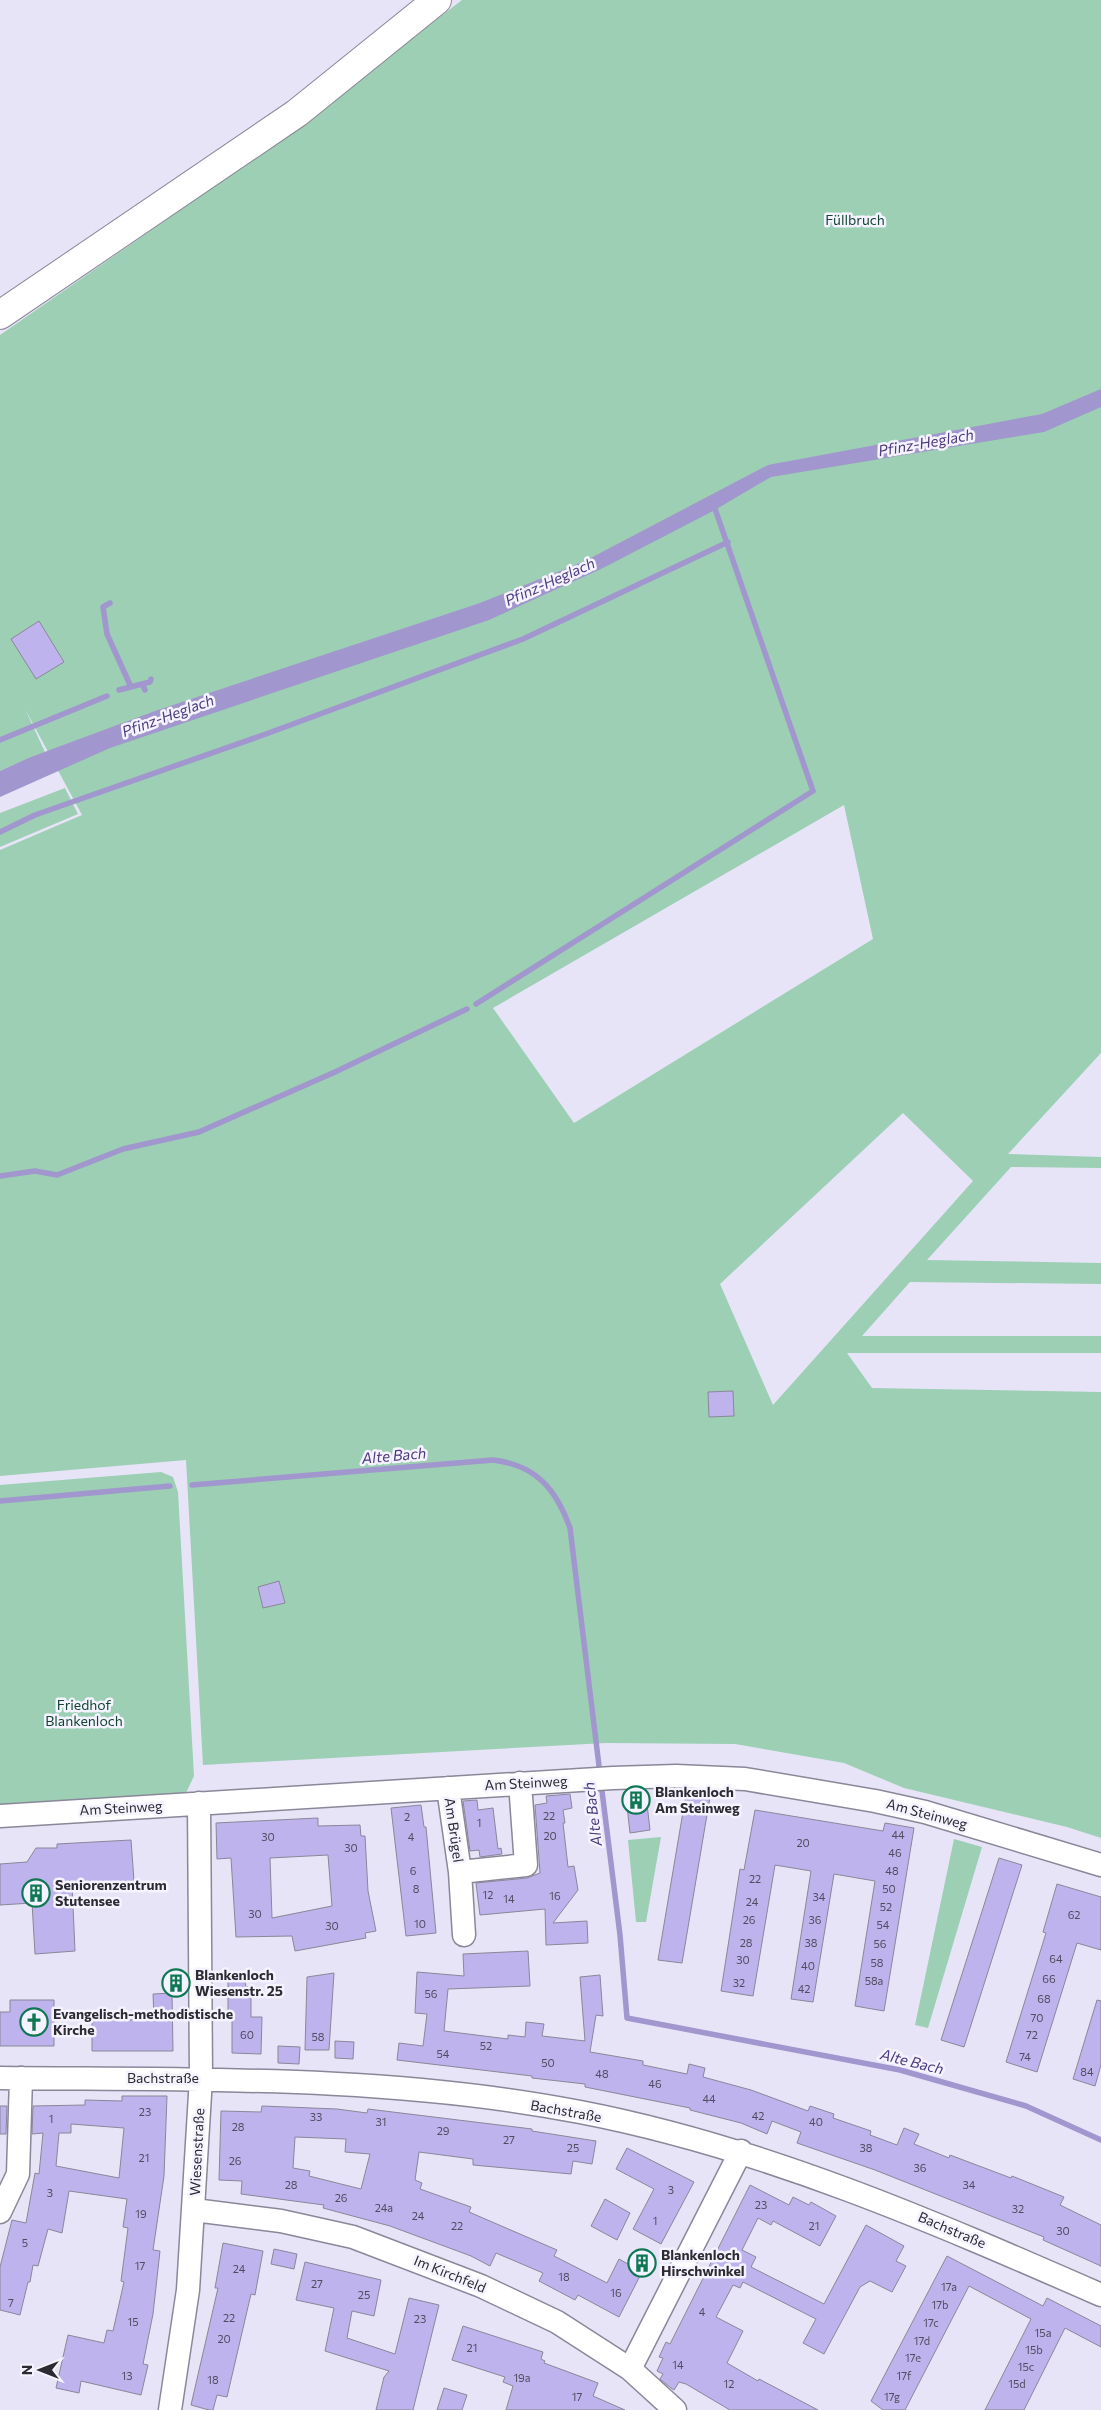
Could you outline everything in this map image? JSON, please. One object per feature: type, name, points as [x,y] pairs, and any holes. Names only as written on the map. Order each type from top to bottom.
[{"type":"main road","points":[[0,315],[297,113],[437,0]]},
{"type":"street","name":"Am Steinweg","points":[[0,1816],[520,1783],[676,1776],[745,1779],[875,1801],[925,1812],[1101,1865]]},
{"type":"street","name":"Am Brügel","points":[[460,1872],[526,1865],[520,1783]]},
{"type":"street","name":"Am Brügel","points":[[448,1788],[460,1872],[464,1934]]},
{"type":"street","name":"Wiesenstraße","points":[[170,2410],[188,2290],[201,2078],[199,1803]]},
{"type":"street","name":"Bachstraße","points":[[10,2078],[201,2078],[429,2090],[582,2112],[741,2151],[901,2209],[1101,2295]]},
{"type":"street","points":[[0,2212],[18,2174],[10,2078]]},
{"type":"street","points":[[630,2369],[741,2151]]},
{"type":"street","name":"Im Kirchfeld","points":[[194,2210],[281,2221],[353,2238],[481,2286],[557,2322],[630,2369],[675,2410]]},
{"type":"green space","name":"Füllbruch","points":[[462,0],[1101,0],[1101,1053],[1008,1154],[1101,1157],[1101,1168],[1011,1167],[927,1260],[1101,1263],[1101,1284],[910,1282],[862,1336],[1101,1336],[1101,1353],[847,1353],[872,1388],[1101,1392],[1101,1838],[1067,1827],[904,1788],[844,1763],[735,1744],[606,1743],[203,1765],[186,1460],[0,1476],[0,850],[82,815],[25,709],[45,752],[0,771],[0,335],[189,204],[343,91]],"holes":[[[844,805],[873,939],[574,1123],[493,1008]],[[903,1113],[973,1181],[773,1405],[720,1284]]]},
{"type":"green space","points":[[65,788],[78,814],[0,847],[0,813]]},
{"type":"green space","name":"Friedhof Blankenloch","points":[[161,1472],[173,1477],[178,1492],[194,1776],[185,1795],[0,1805],[0,1485]]},
{"type":"green space","points":[[661,1837],[646,1922],[636,1922],[628,1840]]},
{"type":"green space","points":[[954,1839],[982,1847],[928,2028],[915,2025]]},
{"type":"water","name":"Pfinz-Heglach","points":[[1101,389],[1101,407],[1044,432],[771,477],[713,511],[603,568],[489,620],[110,748],[0,797],[0,771],[31,757],[155,711],[480,603],[585,561],[768,465],[1042,414]]},
{"type":"building","points":[[39,621],[64,662],[36,679],[11,639]]},
{"type":"building","points":[[733,1391],[734,1416],[709,1417],[708,1392]]},
{"type":"building","points":[[279,1581],[285,1603],[263,1608],[258,1587]]},
{"type":"building","points":[[570,1794],[572,1808],[563,1810],[565,1823],[563,1823],[568,1867],[574,1866],[578,1890],[553,1923],[587,1921],[588,1943],[546,1945],[545,1909],[480,1915],[476,1883],[527,1878],[540,1873],[535,1805],[547,1803],[546,1796]]},
{"type":"building","points":[[686,1794],[710,1797],[682,1963],[658,1960]]},
{"type":"building","points":[[646,1795],[650,1830],[630,1833],[626,1797]]},
{"type":"building","points":[[477,1800],[478,1810],[493,1808],[498,1849],[501,1848],[502,1854],[480,1857],[479,1850],[470,1851],[463,1801]]},
{"type":"building","points":[[421,1805],[424,1827],[426,1827],[436,1933],[406,1936],[391,1808]]},
{"type":"building","points":[[755,1810],[883,1831],[885,1823],[914,1828],[884,2011],[855,2006],[875,1881],[834,1874],[813,2002],[791,1999],[811,1871],[775,1865],[753,1996],[721,1991],[740,1869],[744,1870]]},
{"type":"building","points":[[318,1818],[318,1826],[360,1825],[361,1836],[365,1836],[368,1891],[376,1931],[365,1933],[366,1938],[295,1951],[292,1936],[236,1937],[231,1858],[217,1859],[216,1823]],"holes":[[[328,1855],[332,1906],[272,1918],[270,1858]]]},
{"type":"building","name":"Seniorenzentrum Stutensee","points":[[131,1840],[134,1881],[72,1884],[75,1951],[35,1954],[32,1903],[0,1905],[0,1864],[27,1862],[36,1848],[57,1848],[57,1844]]},
{"type":"building","points":[[999,1858],[1022,1865],[964,2047],[941,2040]]},
{"type":"building","points":[[1057,1884],[1101,1897],[1101,1950],[1077,1943],[1037,2072],[1006,2062],[1046,1933],[1043,1932]]},
{"type":"building","points":[[528,1951],[530,1986],[448,1989],[444,2031],[508,2039],[508,2035],[525,2037],[526,2022],[544,2024],[542,2036],[585,2041],[580,1977],[600,1975],[603,2016],[596,2015],[590,2052],[643,2061],[643,2065],[687,2074],[689,2064],[705,2068],[703,2077],[751,2090],[808,2111],[810,2106],[834,2114],[833,2118],[871,2131],[870,2135],[897,2145],[904,2128],[919,2134],[914,2144],[949,2158],[950,2155],[1011,2178],[1012,2176],[1064,2197],[1060,2205],[1101,2225],[1101,2266],[1043,2240],[1044,2237],[875,2170],[797,2143],[801,2132],[772,2121],[767,2134],[741,2123],[690,2110],[690,2108],[585,2087],[585,2084],[397,2060],[399,2043],[423,2046],[427,2014],[415,2013],[417,1972],[464,1976],[463,1954]]},
{"type":"building","points":[[334,1973],[329,2050],[305,2050],[307,1977]]},
{"type":"building","points":[[228,1977],[244,1977],[246,1987],[251,1986],[251,2017],[262,2017],[261,2054],[232,2053],[232,2017],[228,2017]]},
{"type":"building","points":[[172,1993],[173,2051],[92,2051],[92,2019],[109,2019],[109,2017],[116,2015],[123,2015],[128,2020],[154,2019],[153,1994]]},
{"type":"building","points":[[10,2000],[54,2000],[54,2046],[0,2046],[0,2012],[10,2012]]},
{"type":"building","points":[[1097,2000],[1101,2001],[1101,2065],[1095,2086],[1073,2079]]},
{"type":"building","points":[[335,2041],[354,2042],[353,2059],[335,2058]]},
{"type":"building","points":[[278,2046],[300,2047],[299,2064],[278,2063]]},
{"type":"building","points":[[122,2096],[167,2096],[164,2176],[153,2250],[160,2251],[153,2314],[143,2364],[148,2365],[141,2395],[81,2381],[79,2393],[56,2388],[68,2335],[104,2343],[107,2330],[113,2331],[124,2282],[121,2281],[128,2228],[123,2227],[127,2199],[69,2191],[62,2233],[48,2229],[38,2266],[33,2265],[20,2315],[0,2310],[0,2267],[12,2220],[26,2223],[35,2173],[39,2174],[43,2133],[32,2134],[33,2106],[85,2105],[85,2100],[122,2101]],"holes":[[[71,2124],[124,2128],[119,2178],[56,2166],[59,2133],[71,2133]]]},
{"type":"building","points":[[0,2106],[7,2106],[6,2134],[0,2134]]},
{"type":"building","points":[[262,2106],[337,2109],[367,2113],[368,2109],[532,2129],[532,2131],[596,2141],[592,2164],[573,2161],[571,2174],[473,2165],[473,2159],[419,2152],[415,2180],[422,2183],[420,2189],[471,2207],[469,2212],[557,2250],[554,2256],[607,2283],[619,2259],[642,2272],[619,2317],[578,2295],[575,2300],[539,2281],[543,2273],[496,2253],[490,2266],[471,2256],[390,2226],[323,2208],[324,2205],[241,2194],[242,2181],[219,2180],[221,2111],[261,2112]],"holes":[[[295,2137],[346,2139],[345,2152],[370,2154],[361,2189],[309,2176],[310,2171],[293,2168]]]},
{"type":"building","points":[[627,2148],[694,2182],[661,2244],[633,2229],[654,2189],[616,2169]]},
{"type":"building","points":[[750,2185],[789,2205],[793,2197],[809,2205],[811,2202],[836,2216],[820,2246],[773,2221],[771,2225],[758,2218],[742,2250],[756,2257],[751,2267],[824,2304],[866,2225],[904,2246],[896,2261],[906,2266],[892,2292],[870,2281],[860,2287],[824,2354],[803,2343],[816,2319],[743,2282],[740,2288],[733,2285],[716,2317],[743,2331],[727,2363],[758,2381],[759,2379],[818,2410],[730,2410],[686,2384],[679,2382],[674,2390],[660,2379],[663,2374],[657,2371],[663,2358],[659,2357],[666,2342],[670,2344]]},
{"type":"building","points":[[605,2199],[630,2213],[617,2240],[591,2226]]},
{"type":"building","points":[[223,2243],[263,2251],[255,2295],[251,2294],[227,2397],[217,2395],[213,2410],[209,2410],[191,2405],[218,2288],[215,2288]]},
{"type":"building","points":[[274,2249],[297,2254],[294,2269],[271,2264]]},
{"type":"building","points":[[947,2256],[1043,2306],[1047,2298],[1101,2326],[1101,2347],[1065,2328],[1024,2410],[985,2410],[1031,2319],[969,2286],[905,2410],[883,2410],[871,2401]]},
{"type":"building","points":[[305,2262],[381,2280],[374,2316],[352,2311],[347,2338],[395,2354],[409,2298],[439,2305],[413,2410],[376,2410],[384,2377],[389,2371],[325,2351],[334,2308],[296,2300]]},
{"type":"building","points":[[463,2326],[543,2352],[541,2359],[545,2361],[544,2363],[598,2383],[593,2396],[625,2410],[506,2410],[513,2386],[503,2382],[505,2377],[452,2360]]},
{"type":"building","points":[[444,2388],[467,2395],[462,2410],[437,2410]]},
{"type":"waterway","points":[[476,1004],[813,791],[713,503]]},
{"type":"waterway","points":[[0,832],[35,815],[266,734],[523,639],[728,542]]},
{"type":"waterway","points":[[110,603],[103,607],[107,634],[131,687]]},
{"type":"waterway","points":[[142,684],[150,682],[151,679]]},
{"type":"waterway","points":[[119,690],[142,684],[145,690]]},
{"type":"waterway","points":[[0,740],[107,696]]},
{"type":"waterway","points":[[0,1176],[35,1171],[57,1175],[123,1149],[199,1132],[335,1072],[467,1009]]},
{"type":"waterway","name":"Alte Bach","points":[[192,1485],[493,1460],[521,1467],[533,1473],[551,1491],[570,1528],[600,1774]]},
{"type":"waterway","name":"Alte Bach","points":[[0,1501],[170,1486]]},
{"type":"waterway","name":"Alte Bach","points":[[601,1783],[620,1935],[627,2018],[900,2070],[1026,2106],[1101,2140]]},
{"type":"place","name":"Blankenloch Am Steinweg","points":[[636,1800]]},
{"type":"place","name":"Seniorenzentrum Stutensee","points":[[36,1893]]},
{"type":"place","name":"Blankenloch Wiesenstr. 25","points":[[176,1983]]},
{"type":"place","name":"Evangelisch-methodistische Kirche","points":[[34,2022]]},
{"type":"place","name":"Blankenloch Hirschwinkel","points":[[642,2263]]}]
